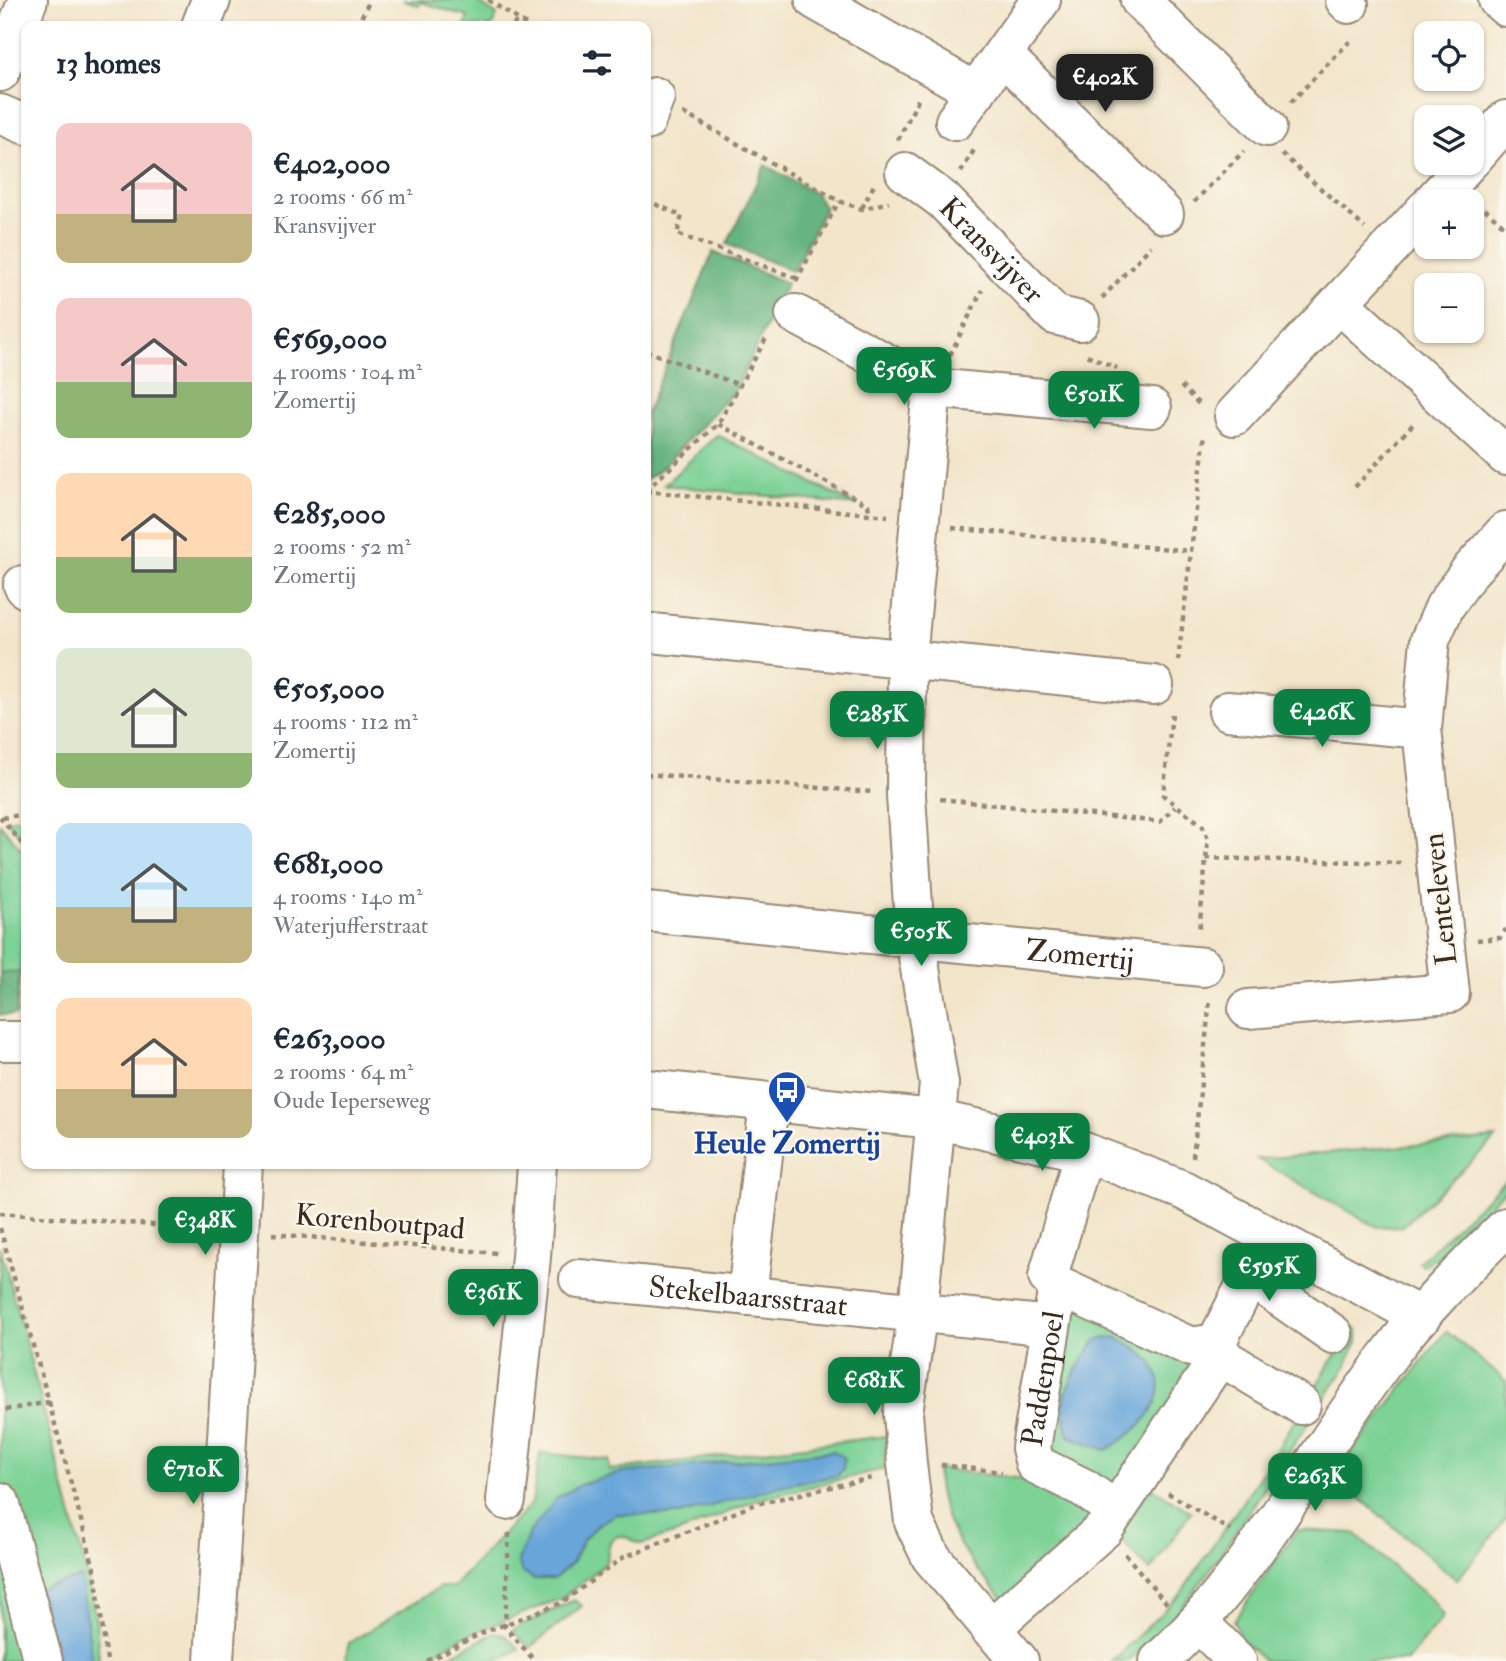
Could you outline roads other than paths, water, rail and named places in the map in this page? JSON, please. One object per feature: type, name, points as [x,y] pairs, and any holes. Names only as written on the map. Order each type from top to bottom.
[{"type":"street","points":[[0,72],[28,0]]},
{"type":"street","points":[[203,21],[211,0]]},
{"type":"street","points":[[815,0],[965,106],[1004,56],[1041,0]]},
{"type":"street","points":[[1140,0],[1263,131]]},
{"type":"street","points":[[1498,0],[1506,7]]},
{"type":"street","points":[[1004,56],[1170,220]]},
{"type":"street","points":[[0,114],[21,123]]},
{"type":"street","points":[[1484,145],[1506,120]]},
{"type":"street","name":"Kransvijver","points":[[905,172],[943,200],[1055,315],[1080,321]]},
{"type":"street","points":[[1444,189],[1457,175]]},
{"type":"street","points":[[1220,418],[1339,303],[1414,222]]},
{"type":"street","points":[[789,302],[932,388],[1152,408]]},
{"type":"street","points":[[1339,303],[1506,456]]},
{"type":"street","points":[[932,388],[907,659],[906,795],[915,938],[939,1084],[918,1310],[903,1413],[914,1522],[931,1557],[1019,1661]]},
{"type":"street","name":"Lenteleven","points":[[1248,1009],[1450,993],[1422,729],[1430,640],[1445,606],[1469,572],[1506,531]]},
{"type":"street","points":[[652,633],[1164,687]]},
{"type":"street","points":[[1228,710],[1422,729]]},
{"type":"street","name":"Zomertij","points":[[651,912],[915,938],[1200,955]]},
{"type":"street","points":[[651,1090],[934,1119],[1084,1152],[1183,1190],[1421,1317]]},
{"type":"street","points":[[747,1296],[769,1102]]},
{"type":"street","name":"Paddenpoel","points":[[1084,1152],[1048,1277],[1058,1286],[1191,1347],[1216,1343]]},
{"type":"street","points":[[214,1661],[236,1231],[242,1169]]},
{"type":"street","points":[[506,1500],[531,1257],[537,1169]]},
{"type":"street","points":[[1159,1661],[1195,1628],[1221,1598],[1386,1358],[1465,1266],[1506,1227]]},
{"type":"street","points":[[990,1629],[1110,1520],[1209,1371],[1216,1343],[1270,1237]]},
{"type":"street","points":[[1250,1276],[1333,1334]]},
{"type":"street","name":"Stekelbaarsstraat","points":[[579,1279],[918,1310],[1032,1324]]},
{"type":"street","name":"Paddenpoel","points":[[1058,1286],[1031,1448],[1035,1464],[1084,1488],[1110,1520]]},
{"type":"street","points":[[1216,1343],[1225,1359],[1301,1405]]},
{"type":"street","points":[[0,1502],[43,1661]]},
{"type":"street","points":[[1195,1628],[1237,1661]]},
{"type":"water","points":[[1115,1337],[1138,1349],[1152,1363],[1159,1378],[1159,1394],[1153,1409],[1142,1424],[1106,1450],[1070,1437],[1063,1411],[1068,1386],[1096,1340]]},
{"type":"water","points":[[834,1451],[844,1458],[843,1469],[837,1476],[788,1484],[679,1515],[616,1514],[599,1524],[583,1540],[572,1563],[554,1579],[534,1579],[522,1572],[518,1561],[529,1533],[557,1498],[580,1485],[620,1473]]},
{"type":"water","points":[[81,1577],[92,1661],[59,1661],[38,1590]]},
{"type":"place","name":"Heule Zomertij","points":[[787,1124]]}]
